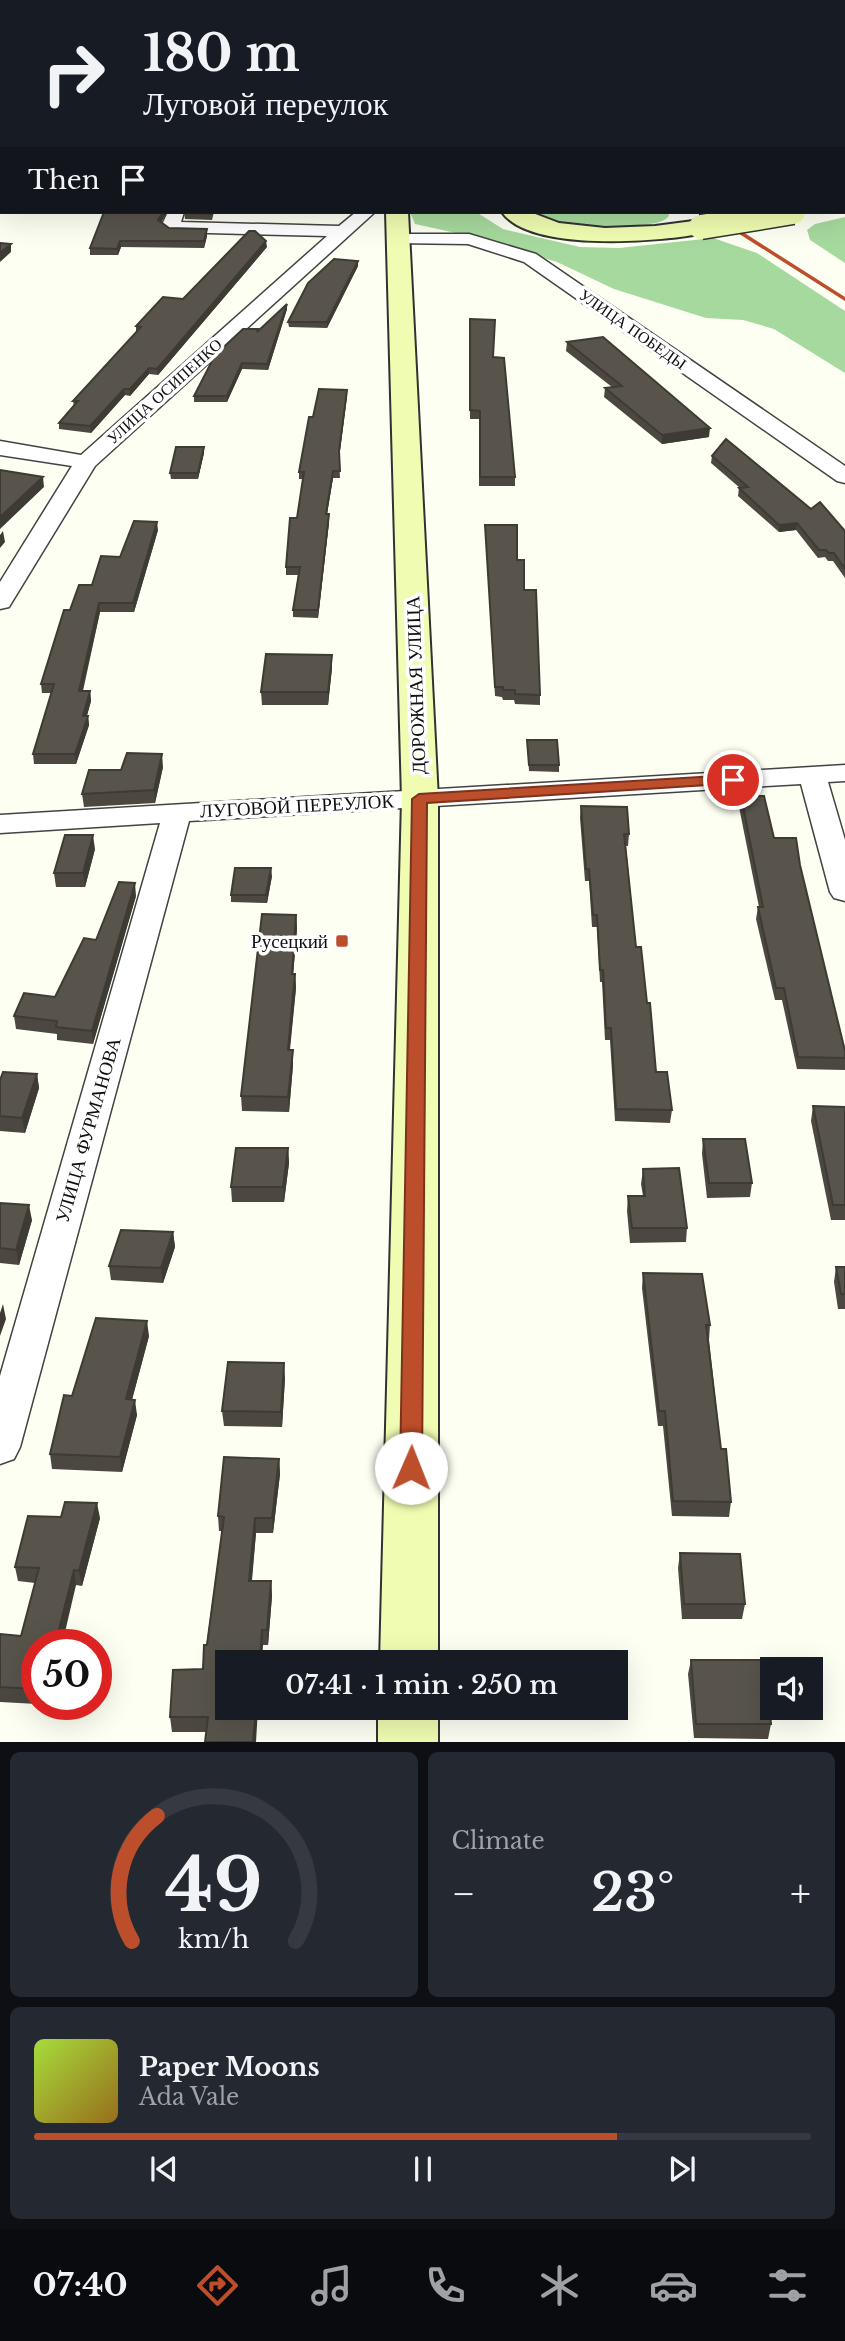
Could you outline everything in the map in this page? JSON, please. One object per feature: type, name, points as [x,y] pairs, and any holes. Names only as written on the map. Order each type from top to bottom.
[{"type":"main road","points":[[517,214],[539,224],[566,231],[628,235],[782,214]]},
{"type":"main road","name":"ДОРОЖНАЯ УЛИЦА","points":[[399,225],[419,799],[409,1650]]},
{"type":"main road","points":[[408,1720],[408,1742]]},
{"type":"street","points":[[175,214],[170,227],[343,231]]},
{"type":"street","name":"УЛИЦА ОСИПЕНКО","points":[[0,602],[86,463],[364,214]]},
{"type":"street","name":"УЛИЦА ПОБЕДЫ","points":[[399,225],[469,239],[530,258],[845,476]]},
{"type":"street","points":[[0,448],[86,463]]},
{"type":"street","name":"ЛУГОВОЙ ПЕРЕУЛОК","points":[[0,824],[845,774]]},
{"type":"street","points":[[812,775],[845,892]]},
{"type":"street","name":"УЛИЦА ФУРМАНОВА","points":[[0,1447],[177,813]]},
{"type":"green space","points":[[411,214],[479,214],[503,229],[580,247],[619,248],[713,238],[757,253],[845,311],[845,373],[774,329],[743,320],[706,318],[614,289],[557,262],[474,237],[415,224]]},
{"type":"green space","points":[[539,214],[669,216],[663,221],[651,224],[598,227]]},
{"type":"green space","points":[[845,217],[845,263],[810,240],[807,230],[815,224]]},
{"type":"building","points":[[103,214],[162,214],[158,220],[169,228],[207,229],[204,241],[120,241],[117,249],[90,248]]},
{"type":"building","points":[[249,231],[255,231],[266,241],[157,369],[149,368],[130,389],[124,389],[90,426],[59,423],[78,401],[73,401],[141,327],[136,326],[163,297],[183,299]]},
{"type":"building","points":[[0,243],[11,244],[0,253]]},
{"type":"building","points":[[334,259],[358,261],[327,322],[288,322],[308,283]]},
{"type":"building","points":[[287,304],[267,364],[242,363],[227,396],[194,396],[215,355],[243,329],[258,329],[257,332]]},
{"type":"building","points":[[470,319],[495,320],[493,357],[504,358],[515,477],[480,477],[480,411],[470,410]]},
{"type":"building","points":[[603,337],[710,428],[662,435],[605,388],[622,386],[567,342]]},
{"type":"building","points":[[319,389],[347,390],[339,451],[340,471],[333,471],[327,507],[326,514],[329,514],[318,610],[293,610],[300,567],[286,567],[290,518],[297,518],[304,472],[299,472],[309,417],[313,417]]},
{"type":"building","points":[[726,439],[811,509],[820,502],[845,531],[845,569],[834,553],[819,550],[797,523],[779,525],[739,488],[748,487],[712,456]]},
{"type":"building","points":[[176,447],[204,447],[198,473],[170,473]]},
{"type":"building","points":[[0,470],[43,477],[0,517]]},
{"type":"building","points":[[134,521],[157,522],[133,603],[99,603],[79,691],[90,691],[83,716],[88,716],[75,754],[33,754],[54,684],[41,684],[64,610],[70,610],[79,585],[92,585],[101,556],[120,557]]},
{"type":"building","points":[[485,525],[517,525],[517,560],[524,560],[524,590],[536,590],[540,695],[515,694],[515,690],[495,687]]},
{"type":"building","points":[[266,654],[332,655],[328,692],[261,692]]},
{"type":"building","points":[[527,740],[557,740],[559,765],[529,765]]},
{"type":"building","points":[[127,753],[162,754],[154,790],[82,794],[89,770],[121,770]]},
{"type":"building","points":[[741,796],[764,796],[774,838],[796,838],[845,1058],[798,1057],[784,988],[776,988],[758,907],[763,907]]},
{"type":"building","points":[[581,806],[627,807],[629,834],[624,834],[636,947],[641,947],[647,1003],[650,1003],[656,1072],[667,1072],[672,1110],[616,1109],[611,1028],[606,1028],[597,915],[593,915],[589,869],[586,869]]},
{"type":"building","points":[[65,835],[93,835],[83,873],[54,873]]},
{"type":"building","points":[[235,868],[271,868],[266,895],[231,895]]},
{"type":"building","points":[[119,882],[135,883],[92,1031],[56,1027],[57,1021],[14,1016],[24,993],[55,997],[84,938],[96,940]]},
{"type":"building","points":[[262,914],[296,915],[292,974],[295,974],[288,1050],[293,1050],[288,1097],[241,1096]]},
{"type":"building","points":[[3,1072],[37,1074],[22,1118],[0,1116],[0,1080]]},
{"type":"building","points":[[813,1106],[845,1107],[845,1205],[833,1205]]},
{"type":"building","points":[[703,1139],[745,1139],[752,1183],[709,1183]]},
{"type":"building","points":[[236,1148],[288,1148],[283,1187],[231,1187]]},
{"type":"building","points":[[679,1168],[687,1228],[632,1228],[628,1196],[645,1196],[643,1169]]},
{"type":"building","points":[[0,1203],[29,1205],[16,1250],[0,1248]]},
{"type":"building","points":[[121,1230],[173,1232],[161,1268],[109,1266]]},
{"type":"building","points":[[836,1267],[845,1267],[845,1294],[841,1294]]},
{"type":"building","points":[[643,1273],[702,1274],[710,1325],[706,1325],[721,1449],[726,1449],[731,1502],[673,1501],[665,1411],[659,1411]]},
{"type":"building","points":[[96,1318],[147,1321],[126,1399],[135,1400],[120,1457],[50,1454],[64,1395],[72,1396]]},
{"type":"building","points":[[228,1362],[284,1363],[281,1412],[222,1411]]},
{"type":"building","points":[[224,1457],[279,1459],[272,1518],[255,1518],[249,1581],[271,1581],[267,1630],[262,1630],[261,1650],[215,1650],[215,1720],[255,1720],[253,1742],[205,1742],[208,1717],[170,1717],[173,1670],[203,1669],[204,1645],[207,1645],[224,1517],[218,1516]]},
{"type":"building","points":[[65,1502],[97,1503],[79,1571],[74,1570],[59,1629],[23,1629],[39,1568],[15,1567],[28,1516],[61,1517]]},
{"type":"building","points":[[680,1553],[740,1554],[745,1604],[684,1604]]},
{"type":"building","points":[[0,1634],[21,1636],[21,1688],[0,1687]]},
{"type":"building","points":[[691,1660],[760,1660],[760,1720],[771,1720],[771,1724],[696,1724]]},
{"type":"railway","points":[[711,214],[845,299]]},
{"type":"place","name":"Русецкий","points":[[342,941]]},
{"type":"route","points":[[411,1468],[419,799],[733,780]]}]
